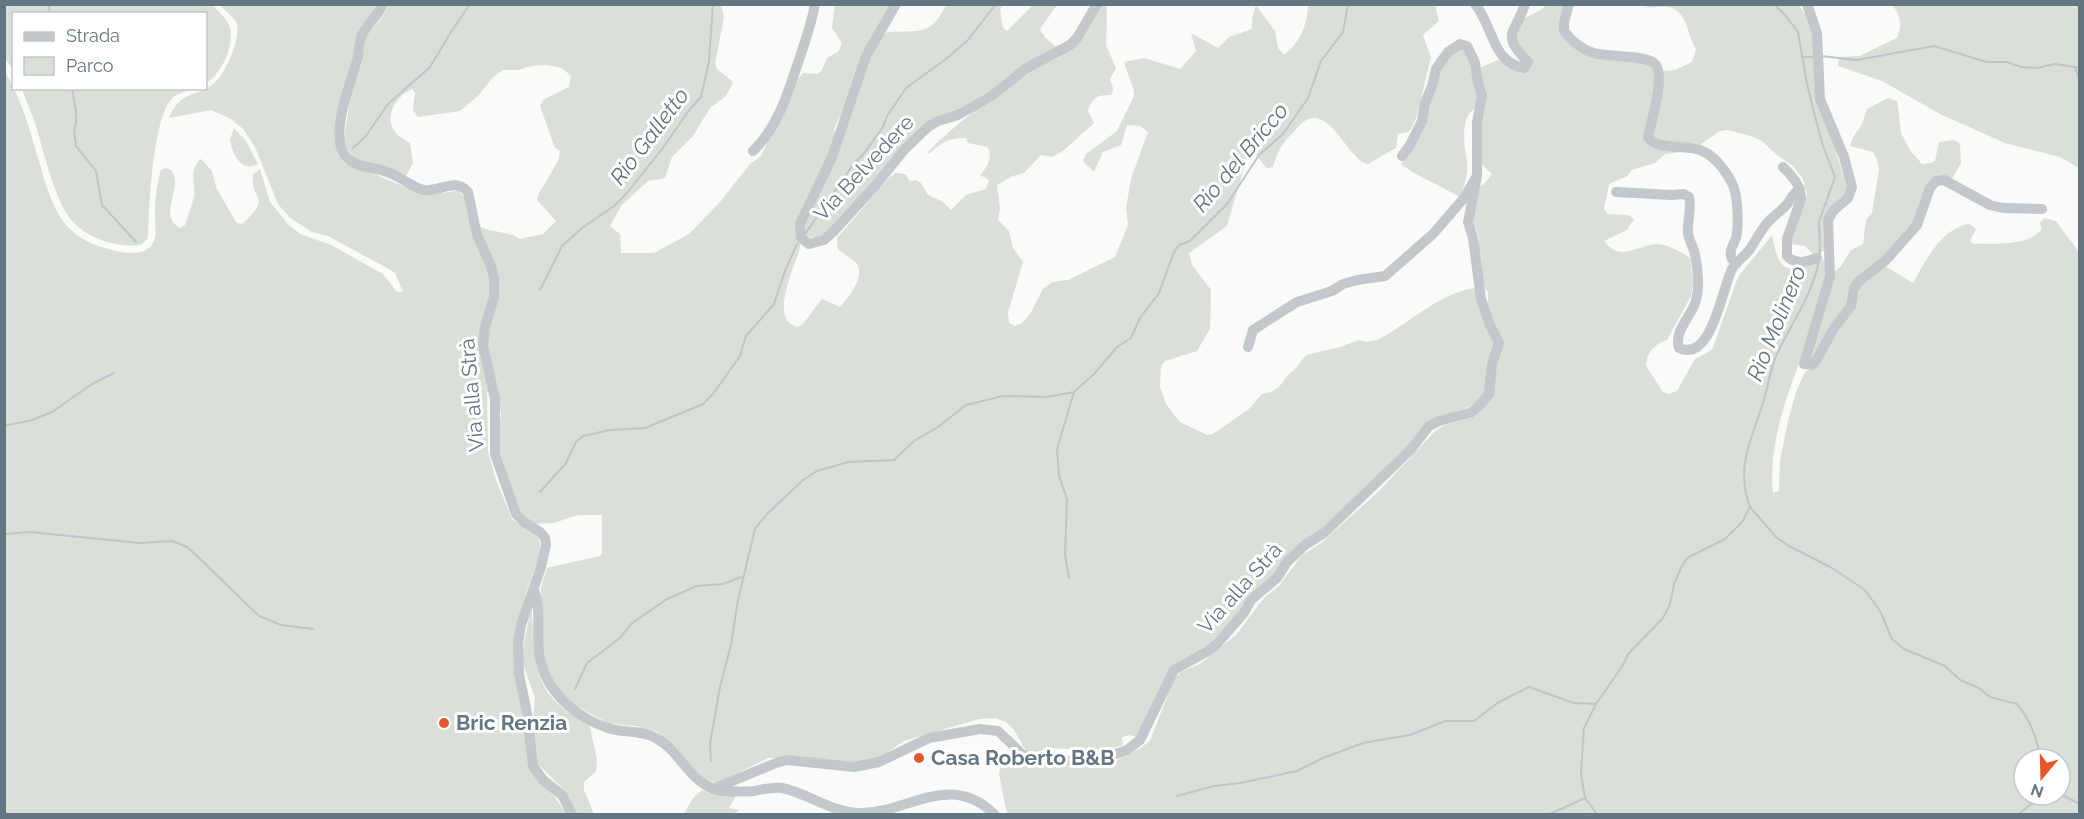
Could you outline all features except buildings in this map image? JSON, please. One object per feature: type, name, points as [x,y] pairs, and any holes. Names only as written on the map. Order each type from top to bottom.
[{"type":"street","name":"Via alla Strà","points":[[383,4],[380,13],[362,35],[359,45],[345,97],[341,132],[342,151],[350,162],[396,175],[423,190],[454,185],[465,188],[468,192],[477,235],[494,278],[494,297],[485,327],[483,345],[495,399],[495,454],[516,514],[540,532],[545,538],[546,545],[534,590],[521,625],[518,662],[527,713],[531,756],[537,773],[562,795],[572,814]]},
{"type":"street","points":[[753,151],[762,141],[784,103],[808,34],[815,4]]},
{"type":"street","name":"Via Belvedere","points":[[896,4],[866,56],[832,157],[800,224],[801,238],[809,244],[824,240],[833,232],[904,150],[928,127],[938,121],[958,115],[992,96],[1025,69],[1070,45],[1077,38],[1097,4]]},
{"type":"street","points":[[1475,4],[1488,24],[1499,52],[1507,60],[1524,68],[1527,62],[1514,48],[1512,30],[1526,4]]},
{"type":"street","points":[[1569,4],[1564,31],[1575,42],[1593,53],[1645,58],[1655,62],[1658,66],[1659,80],[1648,137],[1651,143],[1657,145],[1699,150],[1714,159],[1724,171],[1736,193],[1737,231],[1730,253],[1737,263]]},
{"type":"street","points":[[1807,4],[1817,33],[1822,105],[1844,157],[1852,187],[1851,194],[1833,211],[1828,220],[1830,276],[1804,364],[1812,365],[1817,360],[1834,328],[1851,306],[1854,289],[1858,282],[1886,260],[1917,225],[1930,188],[1936,181],[1944,180],[1990,206],[2042,209]]},
{"type":"street","name":"Via alla Strà","points":[[534,590],[537,602],[540,662],[552,690],[565,704],[610,729],[638,732],[656,738],[668,747],[695,779],[713,789],[788,760],[854,767],[879,762],[929,738],[973,730],[998,731],[1023,754],[1046,761],[1099,760],[1127,750],[1140,740],[1174,670],[1217,644],[1244,613],[1251,600],[1277,578],[1287,562],[1305,545],[1324,533],[1412,448],[1429,426],[1438,421],[1470,413],[1489,394],[1492,364],[1499,343],[1481,299],[1473,238],[1468,222],[1477,176],[1477,122],[1482,95],[1475,63],[1467,46],[1462,44],[1454,46],[1436,69],[1422,121],[1402,156]]},
{"type":"street","points":[[1783,167],[1793,176],[1800,189],[1801,199],[1787,239],[1787,256],[1792,261],[1801,262],[1817,258]]},
{"type":"street","points":[[1248,347],[1253,330],[1297,302],[1332,291],[1357,279],[1381,277],[1394,269],[1445,222],[1464,198],[1477,176]]},
{"type":"street","points":[[1616,192],[1689,196],[1688,231],[1696,256],[1697,286],[1695,305],[1678,336],[1679,348],[1686,351],[1692,350],[1704,340],[1715,320],[1729,277],[1737,263],[1770,220],[1800,189]]},
{"type":"street","points":[[713,789],[733,792],[783,788],[840,810],[860,813],[886,810],[937,794],[968,798],[994,814]]},
{"type":"green space","points":[[5,4],[213,5],[229,25],[231,35],[229,51],[222,67],[207,82],[207,12],[12,12],[12,68],[5,58]]},
{"type":"green space","points":[[220,5],[378,5],[354,56],[335,141],[338,154],[344,163],[354,168],[367,171],[424,195],[458,191],[464,196],[469,222],[520,239],[543,234],[556,221],[537,200],[558,161],[560,151],[555,148],[540,106],[543,100],[569,87],[571,76],[562,68],[547,65],[531,66],[519,70],[503,70],[493,77],[479,95],[460,111],[418,117],[413,110],[415,93],[412,89],[396,103],[391,116],[393,129],[410,143],[413,163],[406,176],[357,162],[343,144],[351,93],[362,62],[366,37],[389,5],[721,5],[724,17],[715,64],[717,69],[733,82],[726,96],[710,108],[693,136],[672,157],[665,178],[648,181],[621,206],[610,226],[620,234],[621,253],[654,253],[689,234],[720,202],[750,164],[761,156],[797,80],[803,73],[818,74],[827,58],[838,52],[842,43],[832,28],[835,5],[892,5],[834,129],[835,140],[810,193],[798,226],[800,248],[789,279],[784,303],[785,314],[789,322],[797,327],[802,325],[822,299],[840,307],[851,293],[859,275],[859,269],[855,262],[838,249],[837,238],[895,173],[905,174],[910,181],[916,180],[921,183],[928,195],[943,202],[951,210],[966,195],[986,189],[989,180],[980,175],[990,158],[987,147],[968,143],[966,138],[960,138],[946,142],[929,154],[928,152],[961,122],[997,99],[1028,71],[1069,50],[1102,5],[1106,6],[1106,45],[1116,68],[1110,79],[1113,89],[1111,95],[1099,96],[1088,111],[1094,123],[1063,151],[1052,157],[1041,155],[1024,173],[997,185],[1000,208],[998,220],[1009,231],[1013,248],[1023,262],[1008,312],[1009,323],[1015,326],[1022,323],[1030,314],[1043,289],[1052,282],[1068,280],[1115,257],[1128,225],[1126,208],[1131,179],[1148,132],[1140,126],[1127,125],[1121,145],[1103,152],[1094,172],[1083,161],[1086,154],[1117,131],[1134,96],[1124,62],[1144,58],[1180,69],[1196,51],[1191,33],[1218,48],[1229,37],[1252,29],[1256,5],[1275,31],[1278,48],[1284,55],[1302,33],[1308,5],[1435,5],[1439,21],[1423,35],[1431,57],[1417,116],[1408,132],[1398,134],[1396,148],[1368,164],[1362,162],[1332,127],[1316,118],[1307,120],[1288,138],[1273,167],[1267,168],[1253,152],[1247,157],[1227,226],[1189,253],[1192,265],[1211,290],[1210,329],[1197,351],[1165,361],[1161,366],[1160,387],[1166,404],[1180,422],[1207,435],[1213,434],[1249,409],[1262,394],[1279,387],[1306,355],[1359,340],[1366,342],[1378,340],[1451,295],[1476,288],[1495,341],[1486,392],[1478,401],[1465,409],[1437,418],[1274,576],[1215,641],[1175,665],[1136,737],[1129,735],[1122,737],[1123,745],[1098,750],[1049,748],[1032,754],[1025,749],[1014,730],[1006,722],[995,718],[979,719],[904,741],[885,754],[866,762],[841,764],[798,758],[768,758],[718,783],[706,782],[672,744],[657,732],[636,726],[610,724],[568,702],[554,686],[544,664],[541,638],[541,587],[547,568],[600,556],[602,553],[602,515],[578,515],[554,523],[533,524],[518,509],[498,446],[501,414],[497,394],[487,392],[488,451],[495,477],[512,519],[537,536],[540,544],[539,557],[515,634],[532,770],[536,779],[551,792],[567,814],[5,814],[4,70],[24,111],[46,185],[58,214],[71,230],[88,242],[125,253],[139,252],[150,247],[155,235],[157,185],[161,170],[166,168],[171,170],[175,184],[170,215],[173,222],[180,228],[185,225],[194,196],[195,167],[201,159],[212,171],[216,187],[237,223],[242,224],[257,208],[259,203],[253,183],[253,174],[260,169],[270,202],[288,224],[300,234],[331,245],[383,274],[397,292],[403,292],[395,273],[328,236],[312,232],[290,218],[278,204],[255,147],[243,129],[231,119],[211,110],[169,118],[178,103],[188,96],[207,90],[222,74],[235,46],[237,28],[234,20]]},
{"type":"green space","points":[[946,5],[1002,5],[1000,10],[1003,28],[1007,31],[1033,5],[1057,5],[1040,29],[1058,49],[968,106],[941,117],[835,227],[818,238],[806,237],[802,231],[870,53],[888,32],[916,31],[929,27]]},
{"type":"green space","points":[[1546,5],[1566,5],[1569,42],[1643,60],[1661,71],[1675,70],[1692,62],[1696,49],[1683,18],[1674,9],[1640,5],[1799,5],[1809,20],[1815,47],[1815,84],[1847,187],[1843,198],[1827,216],[1823,226],[1826,250],[1814,255],[1805,246],[1790,244],[1807,194],[1803,179],[1793,166],[1762,141],[1727,130],[1720,131],[1691,151],[1665,154],[1655,163],[1632,170],[1627,176],[1609,184],[1604,209],[1608,214],[1628,215],[1634,219],[1627,230],[1604,241],[1614,250],[1624,252],[1660,244],[1690,258],[1693,282],[1691,296],[1667,340],[1654,347],[1648,356],[1646,366],[1663,392],[1669,394],[1677,391],[1695,359],[1712,350],[1738,277],[1772,235],[1779,259],[1789,268],[1827,259],[1823,289],[1815,318],[1777,433],[1773,463],[1773,493],[1779,491],[1780,460],[1788,421],[1796,392],[1805,372],[1815,367],[1824,356],[1837,332],[1853,310],[1861,286],[1885,266],[1913,283],[1935,247],[1959,227],[1969,224],[1976,229],[1970,241],[1974,244],[2011,243],[2036,235],[2042,229],[2040,223],[2044,218],[2056,221],[2079,252],[2079,814],[1007,814],[999,774],[1001,763],[1009,757],[1047,767],[1105,765],[1139,749],[1150,741],[1174,679],[1181,672],[1200,664],[1237,634],[1255,609],[1279,586],[1302,555],[1320,544],[1380,490],[1435,431],[1445,425],[1471,418],[1487,403],[1494,392],[1495,324],[1488,306],[1488,292],[1483,285],[1479,237],[1472,218],[1479,187],[1492,174],[1480,163],[1479,68],[1498,60],[1527,70],[1514,42],[1521,20]]},
{"type":"green space","points":[[1892,5],[2079,5],[2079,168],[2060,157],[2005,143],[1940,114],[1882,81],[1838,66],[1839,57],[1859,56],[1897,38],[1900,20]]},
{"type":"green space","points":[[1460,48],[1466,50],[1479,94],[1477,107],[1467,118],[1465,125],[1467,172],[1460,197],[1401,164],[1407,155],[1438,73]]},
{"type":"green space","points":[[22,90],[189,90],[175,96],[167,105],[161,121],[153,162],[148,238],[141,245],[114,244],[95,238],[73,222],[60,202],[55,189]]},
{"type":"green space","points":[[1888,98],[1897,101],[1901,133],[1910,150],[1922,164],[1935,161],[1939,142],[1953,140],[1960,145],[1961,163],[1952,179],[1941,177],[1919,217],[1876,265],[1810,362],[1834,272],[1841,266],[1851,250],[1863,244],[1866,220],[1872,213],[1879,170],[1877,160],[1873,152],[1850,146],[1867,109]]},
{"type":"green space","points":[[234,128],[246,141],[258,164],[247,166],[235,156],[230,139]]},
{"type":"green space","points":[[531,609],[535,657],[542,682],[555,701],[589,723],[597,759],[596,771],[584,782],[584,790],[594,814],[574,814],[566,792],[536,762],[533,723],[535,698],[523,664],[523,647]]},
{"type":"green space","points":[[702,790],[712,794],[736,796],[729,808],[739,810],[734,814],[684,814],[693,798]]},
{"type":"waterway","points":[[48,4],[50,12]]},
{"type":"waterway","points":[[353,148],[366,136],[388,104],[430,67],[470,4]]},
{"type":"waterway","name":"Rio Galletto","points":[[540,290],[562,246],[582,228],[614,206],[627,193],[701,97],[709,61],[713,4]]},
{"type":"waterway","points":[[805,234],[852,166],[883,127],[887,116],[906,88],[967,41],[996,4]]},
{"type":"waterway","name":"Rio del Bricco","points":[[1069,578],[1065,555],[1067,499],[1059,476],[1057,449],[1074,392],[1094,374],[1117,347],[1131,338],[1140,318],[1159,293],[1174,252],[1179,245],[1190,241],[1227,204],[1259,155],[1283,134],[1308,98],[1321,61],[1343,32],[1348,4]]},
{"type":"waterway","name":"Rio Molinero","points":[[1774,4],[1798,32],[1817,124],[1835,177],[1819,222],[1820,255]]},
{"type":"waterway","points":[[1821,56],[1857,60],[1934,46],[1987,62],[2007,62],[2021,67],[2036,68],[2055,64],[2080,68]]},
{"type":"waterway","points":[[1804,57],[1816,57]]},
{"type":"waterway","points":[[2075,68],[2080,82]]},
{"type":"waterway","points":[[72,90],[76,112],[74,130],[76,146],[96,171],[102,205],[136,242]]},
{"type":"waterway","points":[[540,492],[566,463],[576,442],[583,436],[610,430],[645,428],[703,404],[713,394],[740,356],[746,336],[774,304],[797,244]]},
{"type":"waterway","name":"Rio Molinero","points":[[1597,814],[1585,798],[1581,774],[1584,728],[1596,704],[1629,653],[1663,618],[1670,604],[1674,584],[1687,558],[1725,539],[1742,522],[1750,507],[1744,478],[1747,451],[1774,361],[1806,298],[1819,260]]},
{"type":"waterway","points":[[4,426],[32,420],[52,412],[92,384],[114,373]]},
{"type":"waterway","points":[[711,761],[710,744],[738,600],[755,529],[767,514],[803,480],[817,471],[848,462],[894,460],[914,441],[938,427],[966,405],[1003,396],[1047,397],[1074,392]]},
{"type":"waterway","points":[[1750,507],[1776,537],[1832,568],[1865,590],[1880,611],[1892,639],[1904,649],[1945,666],[1960,680],[1979,688],[1990,697],[2017,704],[2033,730],[2038,747]]},
{"type":"waterway","points":[[4,534],[30,532],[140,543],[172,541],[187,547],[259,616],[281,625],[313,629]]},
{"type":"waterway","points":[[575,689],[587,663],[620,638],[631,624],[667,599],[697,586],[723,584],[744,576]]},
{"type":"waterway","points":[[1177,796],[1214,786],[1297,771],[1323,758],[1363,743],[1410,735],[1445,721],[1474,721],[1499,702],[1529,687],[1574,703],[1596,704]]},
{"type":"waterway","points":[[1550,814],[1585,798]]},
{"type":"waterway","points":[[2072,800],[2080,804]]},
{"type":"waterway","points":[[2019,814],[2028,807]]},
{"type":"place","name":"Bric Renzia","points":[[444,723]]},
{"type":"place","name":"Casa Roberto B&B","points":[[919,758]]}]
